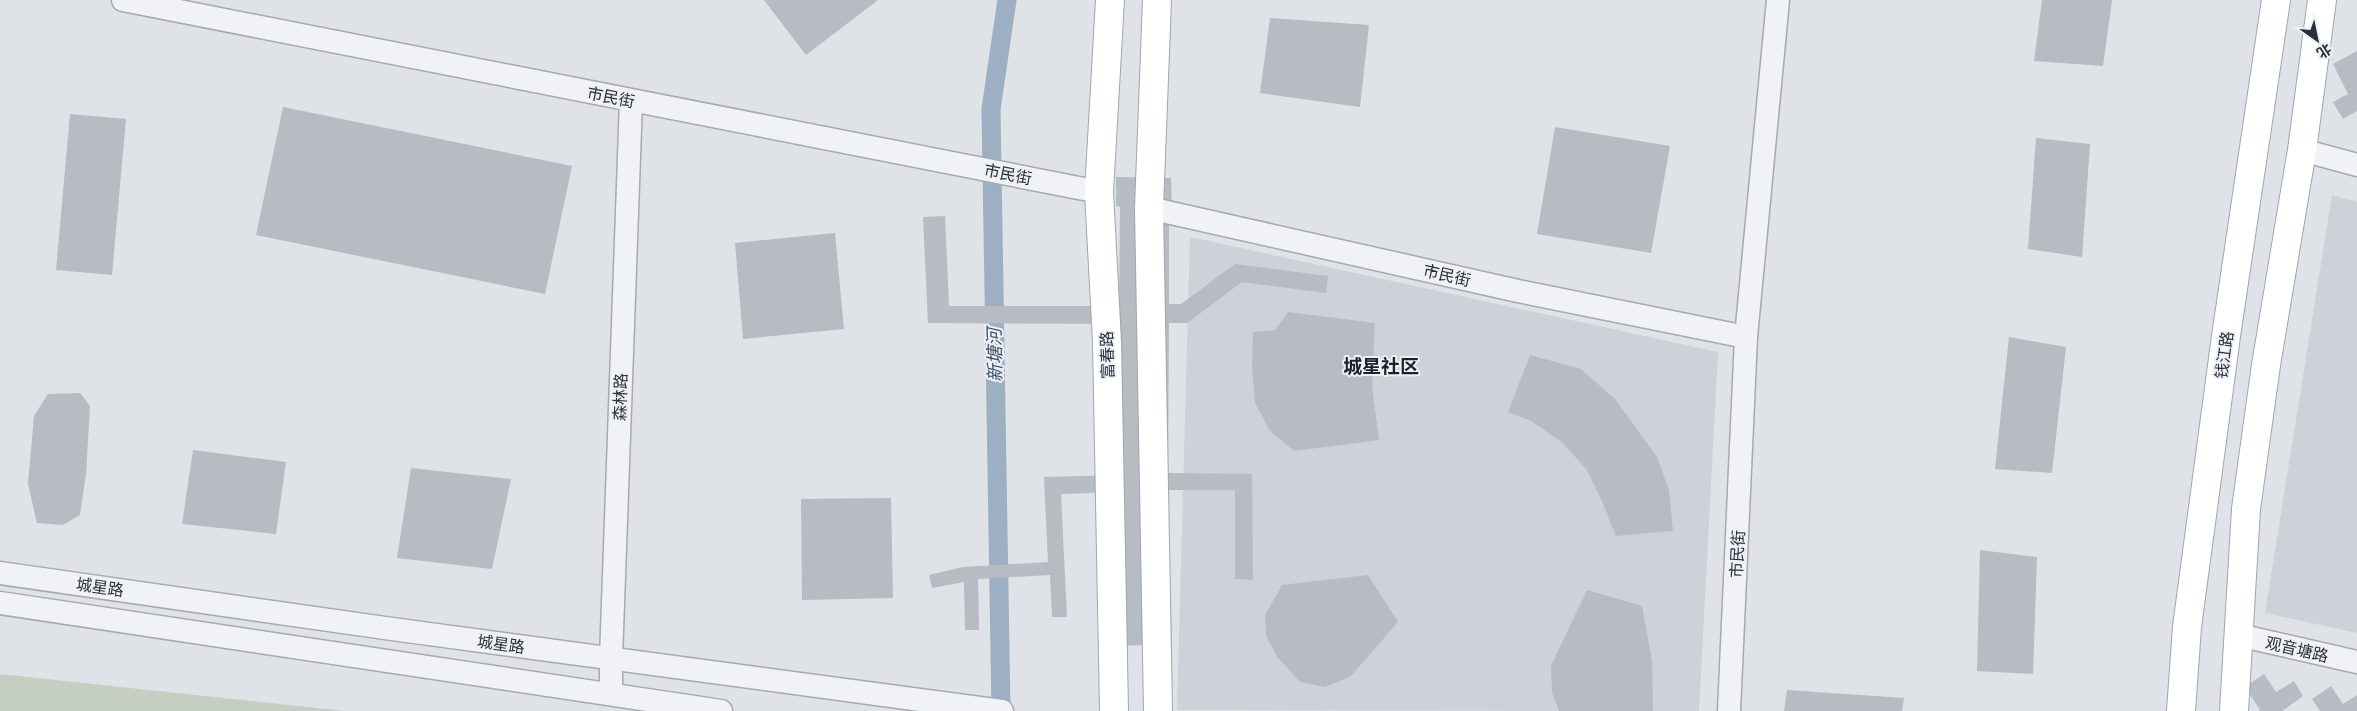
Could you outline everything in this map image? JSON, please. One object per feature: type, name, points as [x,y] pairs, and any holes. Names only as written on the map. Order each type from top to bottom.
[{"type":"main road","name":"富春路","points":[[1110,0],[1099,192],[1107,342],[1114,711]]},
{"type":"main road","points":[[1157,0],[1150,208],[1158,711]]},
{"type":"main road","name":"钱江路","points":[[2181,711],[2188,617],[2226,336],[2276,0]]},
{"type":"main road","points":[[2234,711],[2246,509],[2266,365],[2302,150],[2322,0]]},
{"type":"street","name":"市民街","points":[[123,0],[1099,192]]},
{"type":"street","name":"市民街","points":[[1729,711],[1746,337],[1778,0]]},
{"type":"street","name":"森林路","points":[[612,693],[611,659],[630,101]]},
{"type":"street","points":[[2302,150],[2357,165]]},
{"type":"street","name":"市民街","points":[[1150,208],[1518,291],[1746,337]]},
{"type":"street","name":"城星路","points":[[0,573],[611,659],[1002,711]]},
{"type":"street","name":"城星路","points":[[0,603],[612,693],[722,711]]},
{"type":"street","name":"观音塘路","points":[[2238,635],[2357,662]]},
{"type":"shaded area","points":[[2332,195],[2357,202],[2357,633],[2265,613]]},
{"type":"shaded area","points":[[1190,237],[1718,352],[1699,711],[1177,710]]},
{"type":"green space","points":[[0,674],[345,711],[0,711]]},
{"type":"building","points":[[764,0],[878,0],[806,55]]},
{"type":"building","points":[[2042,0],[2112,0],[2103,66],[2034,61]]},
{"type":"building","points":[[1270,18],[1369,25],[1360,107],[1260,93]]},
{"type":"building","points":[[2357,51],[2357,111],[2343,119],[2333,102],[2348,94],[2333,64]]},
{"type":"building","points":[[283,107],[572,166],[545,294],[256,235]]},
{"type":"building","points":[[70,114],[126,119],[112,275],[56,270]]},
{"type":"building","points":[[1555,127],[1670,146],[1651,253],[1537,234]]},
{"type":"building","points":[[2036,138],[2090,144],[2082,257],[2028,249]]},
{"type":"building","points":[[1116,177],[1171,178],[1172,207],[1169,206],[1169,304],[1181,304],[1235,264],[1328,276],[1326,293],[1242,282],[1187,323],[1169,323],[1168,473],[1252,474],[1253,580],[1235,579],[1235,490],[1168,490],[1168,605],[1171,606],[1172,644],[1117,646],[1119,492],[1061,494],[1067,617],[1052,617],[1050,575],[978,579],[979,630],[965,630],[964,582],[932,588],[929,575],[963,567],[1048,562],[1044,477],[1119,475],[1119,324],[928,323],[923,217],[945,216],[949,306],[1119,306],[1120,207],[1116,206]]},
{"type":"building","points":[[835,233],[844,329],[743,339],[735,243]]},
{"type":"building","points":[[1288,312],[1375,323],[1372,386],[1379,440],[1294,451],[1270,431],[1255,403],[1252,366],[1253,332],[1275,330]]},
{"type":"building","points":[[2009,337],[2066,347],[2052,473],[1995,469]]},
{"type":"building","points":[[1530,355],[1581,369],[1615,399],[1657,457],[1669,490],[1673,531],[1616,536],[1587,470],[1562,442],[1531,421],[1508,412]]},
{"type":"building","points":[[80,393],[90,406],[86,474],[80,515],[63,525],[37,523],[28,484],[34,416],[48,394]]},
{"type":"building","points":[[193,450],[286,462],[276,534],[182,524]]},
{"type":"building","points":[[411,468],[511,479],[492,569],[397,558]]},
{"type":"building","points":[[891,498],[893,598],[802,600],[801,499]]},
{"type":"building","points":[[1980,550],[2037,557],[2033,674],[1977,671]]},
{"type":"building","points":[[1368,575],[1398,622],[1350,677],[1325,687],[1300,682],[1278,658],[1266,636],[1265,615],[1282,585]]},
{"type":"building","points":[[1587,590],[1642,606],[1652,661],[1653,711],[1559,711],[1552,692],[1551,666]]},
{"type":"building","points":[[2264,674],[2276,692],[2294,681],[2303,696],[2282,711],[2258,711],[2260,710],[2245,687]]},
{"type":"building","points":[[2331,686],[2343,704],[2357,695],[2357,711],[2320,711],[2312,699]]},
{"type":"building","points":[[1787,690],[1904,698],[1902,711],[1784,711]]},
{"type":"waterway","name":"新塘河","points":[[1001,711],[991,109],[1007,0]]},
{"type":"district","name":"城星社区","points":[[1381,366]]}]
